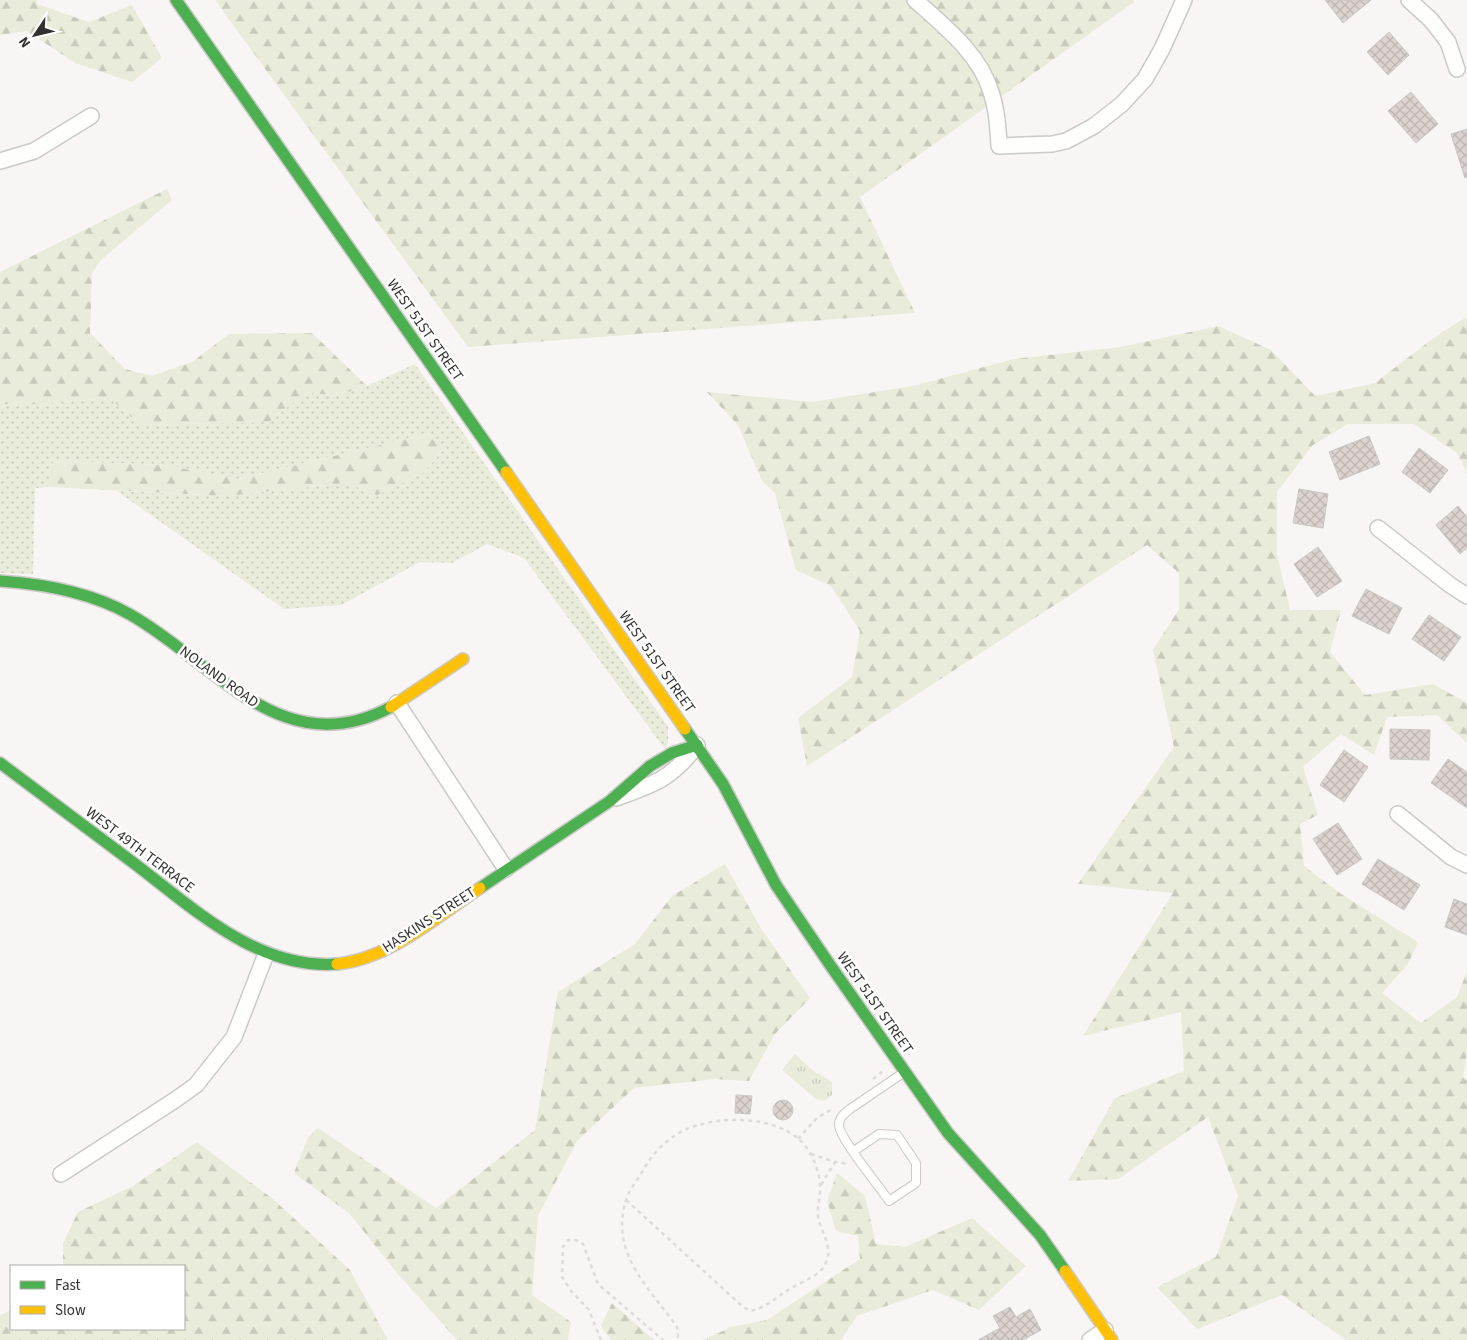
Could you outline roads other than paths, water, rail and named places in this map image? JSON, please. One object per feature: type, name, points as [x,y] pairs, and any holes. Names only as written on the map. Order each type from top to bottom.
[{"type":"street","name":"WEST 51ST STREET","points":[[176,0],[697,745],[732,797],[786,901],[905,1072],[960,1148],[1040,1235],[1109,1335]]},
{"type":"street","points":[[915,0],[955,37],[978,63],[991,90],[999,146],[1034,146],[1066,141],[1094,126],[1145,80],[1162,49],[1184,0]]},
{"type":"street","points":[[1410,0],[1431,20],[1448,42],[1457,69]]},
{"type":"street","points":[[0,161],[34,151],[91,116]]},
{"type":"street","points":[[1378,528],[1450,585],[1467,596]]},
{"type":"street","name":"NOLAND ROAD","points":[[0,581],[44,584],[108,604],[159,633],[252,704],[271,714],[298,723],[324,726],[372,717],[463,660]]},
{"type":"street","points":[[397,703],[506,869]]},
{"type":"street","name":"HASKINS STREET","points":[[266,954],[304,964],[333,964],[358,961],[373,956],[416,931],[610,800],[654,784],[684,764],[697,745]]},
{"type":"street","name":"WEST 49TH TERRACE","points":[[0,763],[220,928],[266,954]]},
{"type":"street","points":[[1398,814],[1451,857],[1467,865]]},
{"type":"street","points":[[61,1174],[175,1100],[196,1084],[234,1037],[266,954]]},
{"type":"street","points":[[1090,1340],[1109,1335]]},
{"type":"lane","points":[[856,1154],[879,1134],[897,1136],[916,1163],[916,1183],[889,1201],[856,1154],[840,1130],[842,1115],[905,1072]]}]
